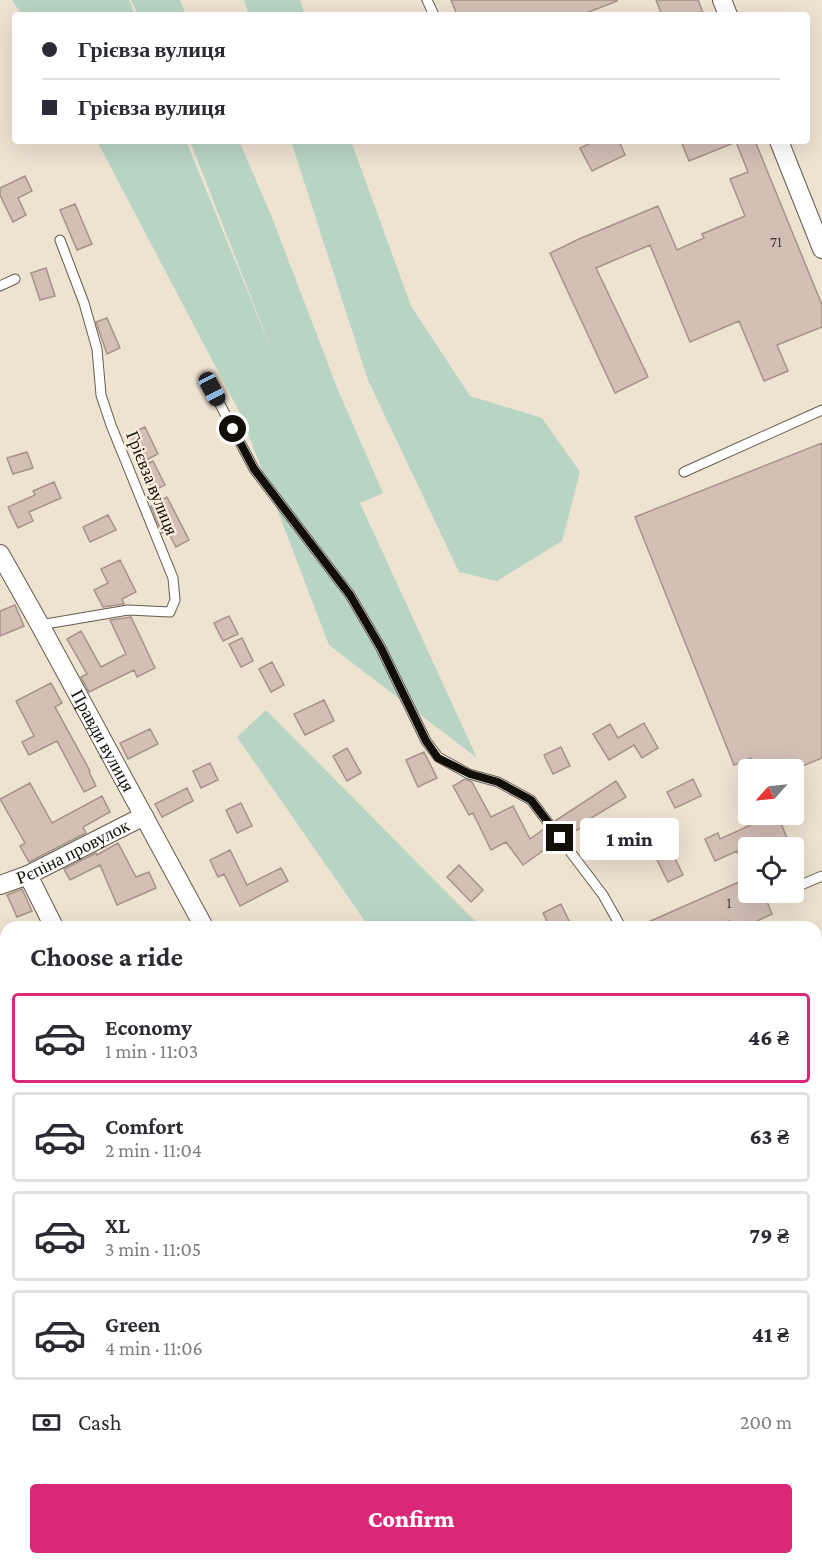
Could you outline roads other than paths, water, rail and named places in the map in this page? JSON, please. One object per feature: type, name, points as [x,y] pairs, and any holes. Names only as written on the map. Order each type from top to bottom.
[{"type":"street","points":[[781,144],[814,203],[822,249]]},
{"type":"street","name":"Правди вулиця","points":[[0,554],[201,921]]},
{"type":"street","name":"Рєпіна провулок","points":[[0,885],[28,875],[144,816]]},
{"type":"street","points":[[28,875],[51,921]]},
{"type":"lane","name":"Грієвза вулиця","points":[[40,626],[128,610],[170,612],[175,600],[173,578],[101,395],[96,349],[84,303],[60,240]]},
{"type":"lane","points":[[0,286],[15,279]]},
{"type":"lane","points":[[212,389],[254,469],[350,595],[381,648],[426,741],[438,758],[470,774],[498,782],[531,800],[603,895],[618,921]]},
{"type":"lane","points":[[684,472],[822,410]]},
{"type":"lane","points":[[804,883],[822,876]]}]
